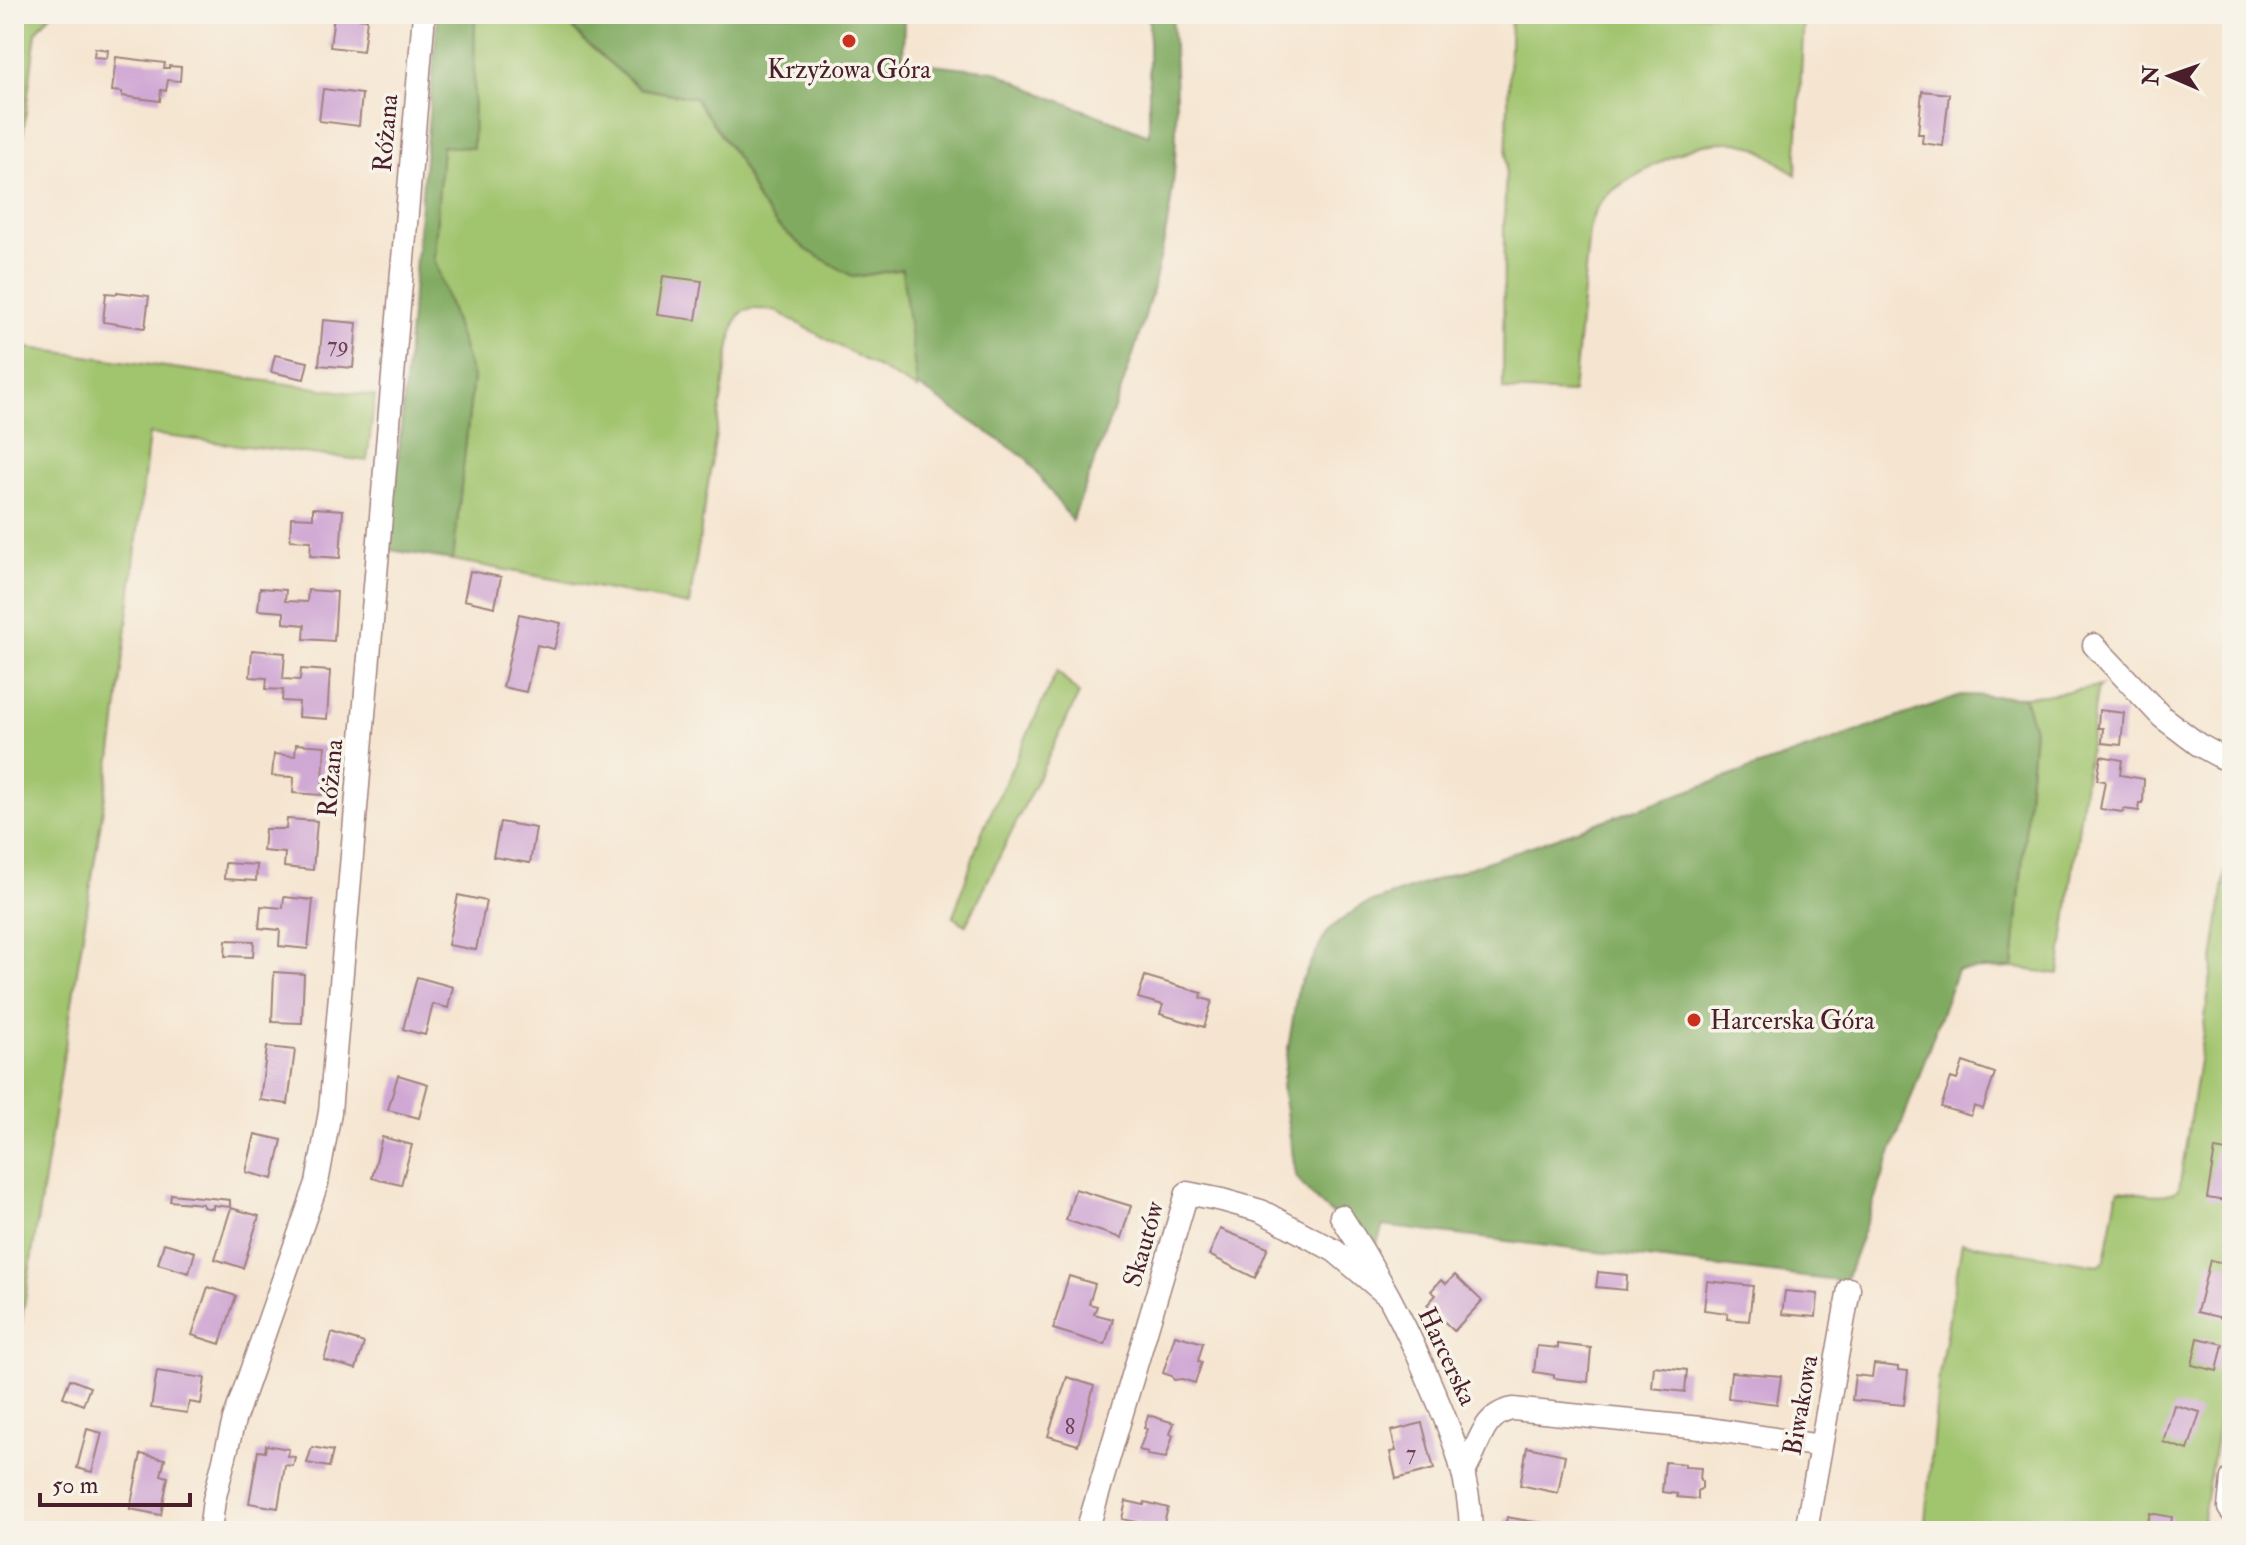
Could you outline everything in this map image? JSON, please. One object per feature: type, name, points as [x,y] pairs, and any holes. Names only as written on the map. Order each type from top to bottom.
[{"type":"street","name":"Różana","points":[[210,1531],[214,1500],[234,1420],[317,1183],[330,1112],[424,14]]},
{"type":"street","points":[[2094,645],[2162,717],[2199,745],[2232,763]]},
{"type":"street","name":"Skautów","points":[[1087,1531],[1187,1193],[1261,1211],[1335,1251],[1388,1296]]},
{"type":"street","name":"Harcerska","points":[[1341,1216],[1412,1339],[1456,1444],[1470,1506],[1471,1531]]},
{"type":"street","name":"Biwakowa","points":[[1806,1531],[1849,1289]]},
{"type":"street","points":[[1464,1472],[1484,1427],[1505,1410],[1513,1409],[1710,1429],[1821,1446]]},
{"type":"street","points":[[2232,1478],[2229,1508],[2232,1512]]},
{"type":"green space","points":[[14,14],[51,14],[36,32],[14,203]]},
{"type":"green space","points":[[438,14],[475,14],[473,148],[442,146],[434,258],[473,377],[453,560],[390,550]]},
{"type":"green space","points":[[475,14],[562,14],[583,40],[639,88],[695,98],[739,161],[758,201],[807,250],[854,277],[903,269],[918,390],[776,311],[752,309],[740,314],[736,320],[689,605],[453,560],[473,377],[434,258],[442,146],[473,147]]},
{"type":"green space","points":[[562,14],[904,14],[903,61],[995,71],[1045,95],[1149,135],[1149,14],[1172,14],[1176,140],[1169,214],[1152,293],[1128,370],[1072,521],[1026,458],[917,385],[902,269],[854,277],[807,250],[777,225],[758,201],[739,161],[695,98],[639,88],[583,40]]},
{"type":"green space","points":[[1511,14],[1804,14],[1796,175],[1752,146],[1736,142],[1704,144],[1665,160],[1608,195],[1596,208],[1589,230],[1573,393],[1503,390],[1504,226]]},
{"type":"green space","points":[[14,346],[375,396],[367,461],[149,434],[114,739],[14,1368]]},
{"type":"green space","points":[[1057,671],[1079,694],[966,925],[953,917],[981,834]]},
{"type":"green space","points":[[2101,686],[2097,690],[2059,974],[2013,968],[2034,730],[2024,697]]},
{"type":"green space","points":[[1961,695],[2024,697],[2034,729],[2013,968],[1957,970],[1845,1282],[1383,1226],[1375,1249],[1310,1194],[1296,1176],[1282,1086],[1298,987],[1328,930],[1361,906]]},
{"type":"green space","points":[[2232,826],[2232,1336],[2201,1531],[1924,1531],[1939,1375],[1962,1243],[2098,1265],[2105,1260],[2120,1190],[2159,1195],[2179,1189]]},
{"type":"building","points":[[334,15],[367,19],[363,51],[330,47]]},
{"type":"building","points":[[95,48],[108,50],[107,58],[94,57]]},
{"type":"building","points":[[116,57],[165,63],[164,68],[181,67],[180,81],[168,80],[166,91],[161,90],[160,101],[122,96],[122,92],[112,91]]},
{"type":"building","points":[[323,89],[362,94],[359,126],[319,121]]},
{"type":"building","points":[[1922,91],[1949,94],[1943,146],[1922,143],[1923,134],[1918,134]]},
{"type":"building","points":[[663,276],[702,281],[696,320],[657,315]]},
{"type":"building","points":[[106,293],[149,296],[145,328],[103,322]]},
{"type":"building","points":[[323,320],[357,323],[353,368],[319,365]]},
{"type":"building","points":[[275,355],[308,362],[304,379],[271,372]]},
{"type":"building","points":[[313,508],[343,510],[340,558],[310,556],[311,541],[290,540],[291,517],[313,518]]},
{"type":"building","points":[[470,571],[501,577],[495,607],[464,600]]},
{"type":"building","points":[[260,588],[286,590],[285,601],[307,602],[308,590],[337,592],[334,641],[304,639],[305,625],[284,623],[284,612],[258,610]]},
{"type":"building","points":[[519,614],[561,623],[554,649],[537,645],[526,692],[503,687]]},
{"type":"building","points":[[252,650],[285,653],[283,679],[300,680],[301,669],[330,671],[327,719],[298,717],[299,702],[282,701],[283,690],[266,689],[267,678],[250,677]]},
{"type":"building","points":[[2099,710],[2124,713],[2121,745],[2102,743],[2103,728],[2098,728]]},
{"type":"building","points":[[296,744],[325,746],[322,795],[293,793],[294,777],[272,776],[274,754],[295,756]]},
{"type":"building","points":[[2101,756],[2122,760],[2120,775],[2144,779],[2143,803],[2140,803],[2139,811],[2100,809],[2105,781],[2097,780]]},
{"type":"building","points":[[287,819],[317,821],[313,870],[284,867],[285,853],[263,851],[265,829],[286,829]]},
{"type":"building","points":[[500,822],[536,828],[530,863],[493,857]]},
{"type":"building","points":[[225,863],[257,865],[256,881],[224,879]]},
{"type":"building","points":[[458,895],[486,901],[476,950],[448,945]]},
{"type":"building","points":[[284,897],[313,900],[308,949],[279,946],[280,930],[259,928],[261,906],[283,908]]},
{"type":"building","points":[[226,940],[254,941],[253,957],[225,956]]},
{"type":"building","points":[[274,972],[304,974],[302,1023],[272,1022]]},
{"type":"building","points":[[1145,976],[1202,993],[1201,998],[1212,1001],[1204,1027],[1160,1014],[1163,1005],[1138,998]]},
{"type":"building","points":[[417,977],[453,987],[448,1008],[433,1004],[425,1035],[403,1029]]},
{"type":"building","points":[[267,1047],[295,1050],[288,1104],[260,1100]]},
{"type":"building","points":[[1963,1062],[1995,1073],[1983,1109],[1974,1106],[1971,1116],[1941,1107],[1951,1078],[1957,1080]]},
{"type":"building","points":[[398,1075],[428,1084],[419,1118],[388,1110]]},
{"type":"building","points":[[255,1134],[282,1140],[273,1179],[246,1172]]},
{"type":"building","points":[[382,1137],[412,1145],[401,1185],[372,1178]]},
{"type":"building","points":[[2215,1149],[2232,1152],[2232,1202],[2207,1198]]},
{"type":"building","points":[[1075,1189],[1131,1206],[1121,1238],[1066,1220]]},
{"type":"building","points":[[171,1194],[230,1200],[230,1207],[213,1205],[213,1209],[203,1207],[203,1204],[170,1201]]},
{"type":"building","points":[[231,1208],[259,1216],[243,1268],[215,1259]]},
{"type":"building","points":[[1220,1229],[1268,1248],[1255,1278],[1209,1255]]},
{"type":"building","points":[[164,1243],[195,1252],[189,1273],[158,1264]]},
{"type":"building","points":[[2210,1260],[2232,1265],[2231,1320],[2197,1312]]},
{"type":"building","points":[[1598,1272],[1627,1275],[1626,1290],[1596,1287]]},
{"type":"building","points":[[1455,1275],[1482,1301],[1454,1331],[1427,1305],[1436,1295],[1431,1291],[1441,1280],[1446,1284]]},
{"type":"building","points":[[1069,1276],[1095,1284],[1089,1304],[1097,1306],[1094,1314],[1113,1319],[1105,1345],[1053,1329]]},
{"type":"building","points":[[1707,1281],[1753,1286],[1749,1321],[1727,1319],[1728,1313],[1704,1310]]},
{"type":"building","points":[[208,1287],[236,1296],[220,1344],[192,1335]]},
{"type":"building","points":[[1785,1291],[1818,1294],[1816,1317],[1782,1314]]},
{"type":"building","points":[[332,1333],[364,1343],[356,1369],[324,1360]]},
{"type":"building","points":[[1175,1335],[1203,1343],[1198,1361],[1202,1362],[1195,1383],[1174,1380],[1163,1373]]},
{"type":"building","points":[[2198,1338],[2223,1344],[2217,1371],[2192,1365]]},
{"type":"building","points":[[1558,1344],[1591,1348],[1588,1382],[1534,1372],[1537,1346],[1558,1348]]},
{"type":"building","points":[[1874,1364],[1908,1371],[1904,1405],[1852,1400],[1855,1375],[1872,1377]]},
{"type":"building","points":[[1654,1366],[1687,1370],[1685,1392],[1652,1388]]},
{"type":"building","points":[[157,1371],[205,1378],[201,1404],[189,1402],[187,1413],[151,1408]]},
{"type":"building","points":[[1731,1372],[1781,1376],[1777,1404],[1728,1398]]},
{"type":"building","points":[[1067,1377],[1094,1386],[1078,1445],[1048,1436]]},
{"type":"building","points":[[70,1379],[90,1387],[83,1405],[63,1397]]},
{"type":"building","points":[[2174,1405],[2200,1412],[2188,1450],[2163,1442]]},
{"type":"building","points":[[1148,1415],[1174,1423],[1166,1458],[1147,1455],[1148,1452],[1139,1450],[1147,1429],[1144,1428]]},
{"type":"building","points":[[1422,1423],[1434,1469],[1396,1479],[1390,1452],[1396,1451],[1391,1431]]},
{"type":"building","points":[[87,1429],[102,1433],[92,1472],[77,1468]]},
{"type":"building","points":[[266,1445],[289,1449],[287,1456],[295,1457],[293,1466],[285,1465],[278,1508],[249,1503],[258,1451],[265,1452]]},
{"type":"building","points":[[312,1447],[333,1451],[329,1467],[307,1463]]},
{"type":"building","points":[[1527,1447],[1565,1455],[1558,1493],[1520,1485]]},
{"type":"building","points":[[141,1454],[165,1459],[161,1475],[168,1477],[161,1515],[130,1509]]},
{"type":"building","points":[[1665,1462],[1701,1468],[1702,1488],[1698,1491],[1698,1499],[1662,1492]]},
{"type":"building","points":[[1126,1501],[1168,1508],[1162,1531],[1141,1531],[1140,1523],[1122,1519]]},
{"type":"building","points":[[2150,1513],[2172,1517],[2170,1531],[2146,1531]]},
{"type":"building","points":[[1507,1517],[1545,1524],[1544,1531],[1504,1531]]},
{"type":"place","name":"Krzyżowa Góra","points":[[849,41]]},
{"type":"place","name":"Harcerska Góra","points":[[1694,1020]]}]
